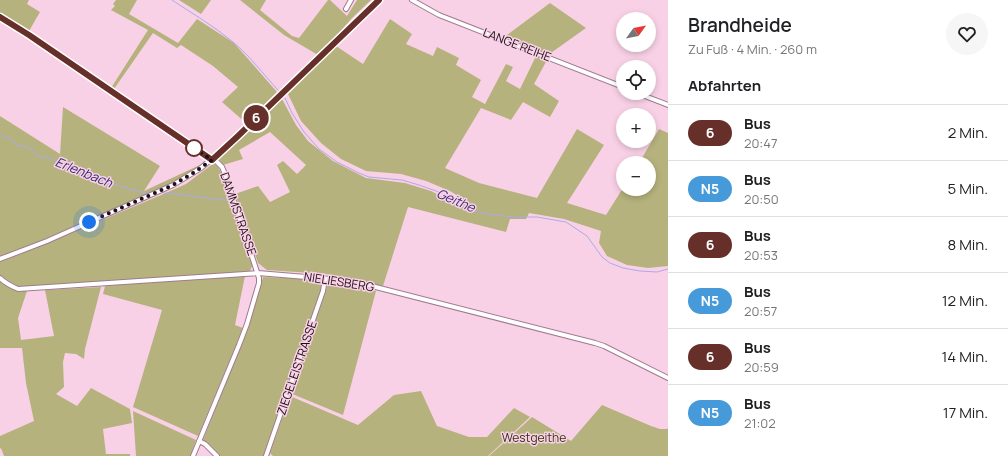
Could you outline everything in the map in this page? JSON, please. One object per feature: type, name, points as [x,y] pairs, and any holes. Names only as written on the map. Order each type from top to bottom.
[{"type":"street","points":[[346,9],[351,0]]},
{"type":"street","points":[[0,259],[47,241],[173,185],[193,173],[212,159],[238,136],[379,0]]},
{"type":"street","name":"LANGE REIHE","points":[[412,0],[439,15],[616,84]]},
{"type":"street","name":"DAMMSTRASSE","points":[[0,17],[29,35],[222,167],[258,273]]},
{"type":"street","points":[[655,100],[668,105]]},
{"type":"street","points":[[193,456],[247,324],[259,283],[258,273]]},
{"type":"street","name":"NIELIESBERG","points":[[0,278],[10,286],[18,289],[258,273],[330,278],[356,282],[595,343],[668,378]]},
{"type":"street","name":"ZIEGELEISTRASSE","points":[[266,456],[323,291],[325,278]]},
{"type":"street","points":[[199,441],[205,444],[217,456]]},
{"type":"green space","points":[[0,0],[29,0],[27,4],[40,12],[29,31],[0,14]]},
{"type":"green space","points":[[116,0],[137,0],[129,14],[178,43],[197,19],[234,43],[277,92],[247,124],[222,102],[238,87],[213,66],[181,45],[177,48],[153,33],[114,89],[111,88],[148,30],[111,10],[115,6],[113,4]]},
{"type":"green space","points":[[179,0],[211,0],[201,14]]},
{"type":"green space","points":[[240,0],[266,0],[260,10],[292,36],[299,38],[328,0],[330,0],[347,16],[357,0],[371,0],[318,55],[284,35]]},
{"type":"green space","points":[[550,3],[586,28],[548,55],[503,38]]},
{"type":"green space","points":[[390,19],[412,34],[406,44],[433,56],[437,47],[459,58],[456,65],[481,80],[472,97],[485,104],[506,64],[513,67],[506,81],[520,89],[536,56],[547,60],[534,84],[559,101],[550,117],[523,102],[511,120],[481,108],[445,168],[479,183],[537,198],[577,129],[604,145],[567,203],[606,215],[618,196],[656,196],[656,156],[643,156],[648,148],[656,148],[656,134],[659,129],[668,133],[668,266],[648,268],[627,265],[607,256],[599,243],[601,231],[564,219],[529,213],[526,219],[510,219],[506,232],[408,207],[383,286],[326,274],[267,270],[258,263],[235,194],[258,186],[270,202],[290,192],[277,165],[283,161],[297,174],[306,165],[270,132],[239,150],[243,159],[223,165],[218,158],[282,99],[296,125],[308,141],[333,161],[366,178],[405,183],[431,191],[462,207],[466,201],[450,191],[426,181],[401,174],[366,171],[341,159],[321,143],[301,121],[288,94],[336,46],[363,64]]},
{"type":"green space","points":[[63,107],[160,166],[144,191],[202,164],[187,175],[170,184],[31,245],[0,257],[0,116],[60,154]]},
{"type":"green space","points":[[214,163],[223,176],[253,264],[250,271],[222,274],[245,276],[235,325],[243,328],[198,436],[133,407],[162,310],[103,294],[105,286],[131,284],[18,287],[0,275],[0,262],[186,184]]},
{"type":"green space","points":[[263,277],[315,279],[320,280],[322,287],[264,456],[219,456],[203,440],[248,328]]},
{"type":"green space","points":[[0,280],[12,288],[27,291],[18,318],[21,340],[54,336],[45,290],[101,287],[85,349],[84,359],[76,354],[65,353],[63,362],[64,387],[56,394],[77,406],[91,388],[130,409],[132,423],[103,429],[106,454],[130,454],[130,456],[4,456],[1,448],[0,449],[0,436],[34,421],[26,383],[22,348],[0,348]]},
{"type":"green space","points":[[329,281],[376,291],[343,415],[290,393]]},
{"type":"green space","points":[[421,391],[437,426],[469,437],[487,437],[514,408],[530,417],[488,456],[273,456],[270,453],[290,396],[358,425],[394,395]]},
{"type":"green space","name":"Westgeithe","points":[[602,405],[651,426],[660,429],[668,428],[668,456],[489,456],[532,417],[571,441]]},
{"type":"green space","points":[[133,411],[196,440],[190,456],[136,456]]},
{"type":"waterway","name":"Geithe","points":[[172,0],[211,25],[239,47],[278,90]]},
{"type":"waterway","name":"Geithe","points":[[285,98],[292,113],[304,132],[319,149],[337,162],[359,173],[369,177],[402,180],[419,185],[439,192],[470,210],[488,214],[512,217],[537,217],[566,222],[587,236],[602,257],[610,263],[623,268],[640,271],[657,272],[668,269]]},
{"type":"waterway","name":"Erlenbach","points":[[0,137],[2,135],[12,140],[18,146],[25,146],[32,149],[38,157],[43,158],[47,156],[60,164],[101,181],[150,193]]},
{"type":"waterway","name":"Erlenbach","points":[[164,193],[230,201]]},
{"type":"bus line","name":"6","points":[[0,17],[29,35],[212,160],[379,0]]},
{"type":"route","points":[[89,222],[173,185],[212,160],[194,148]]}]
